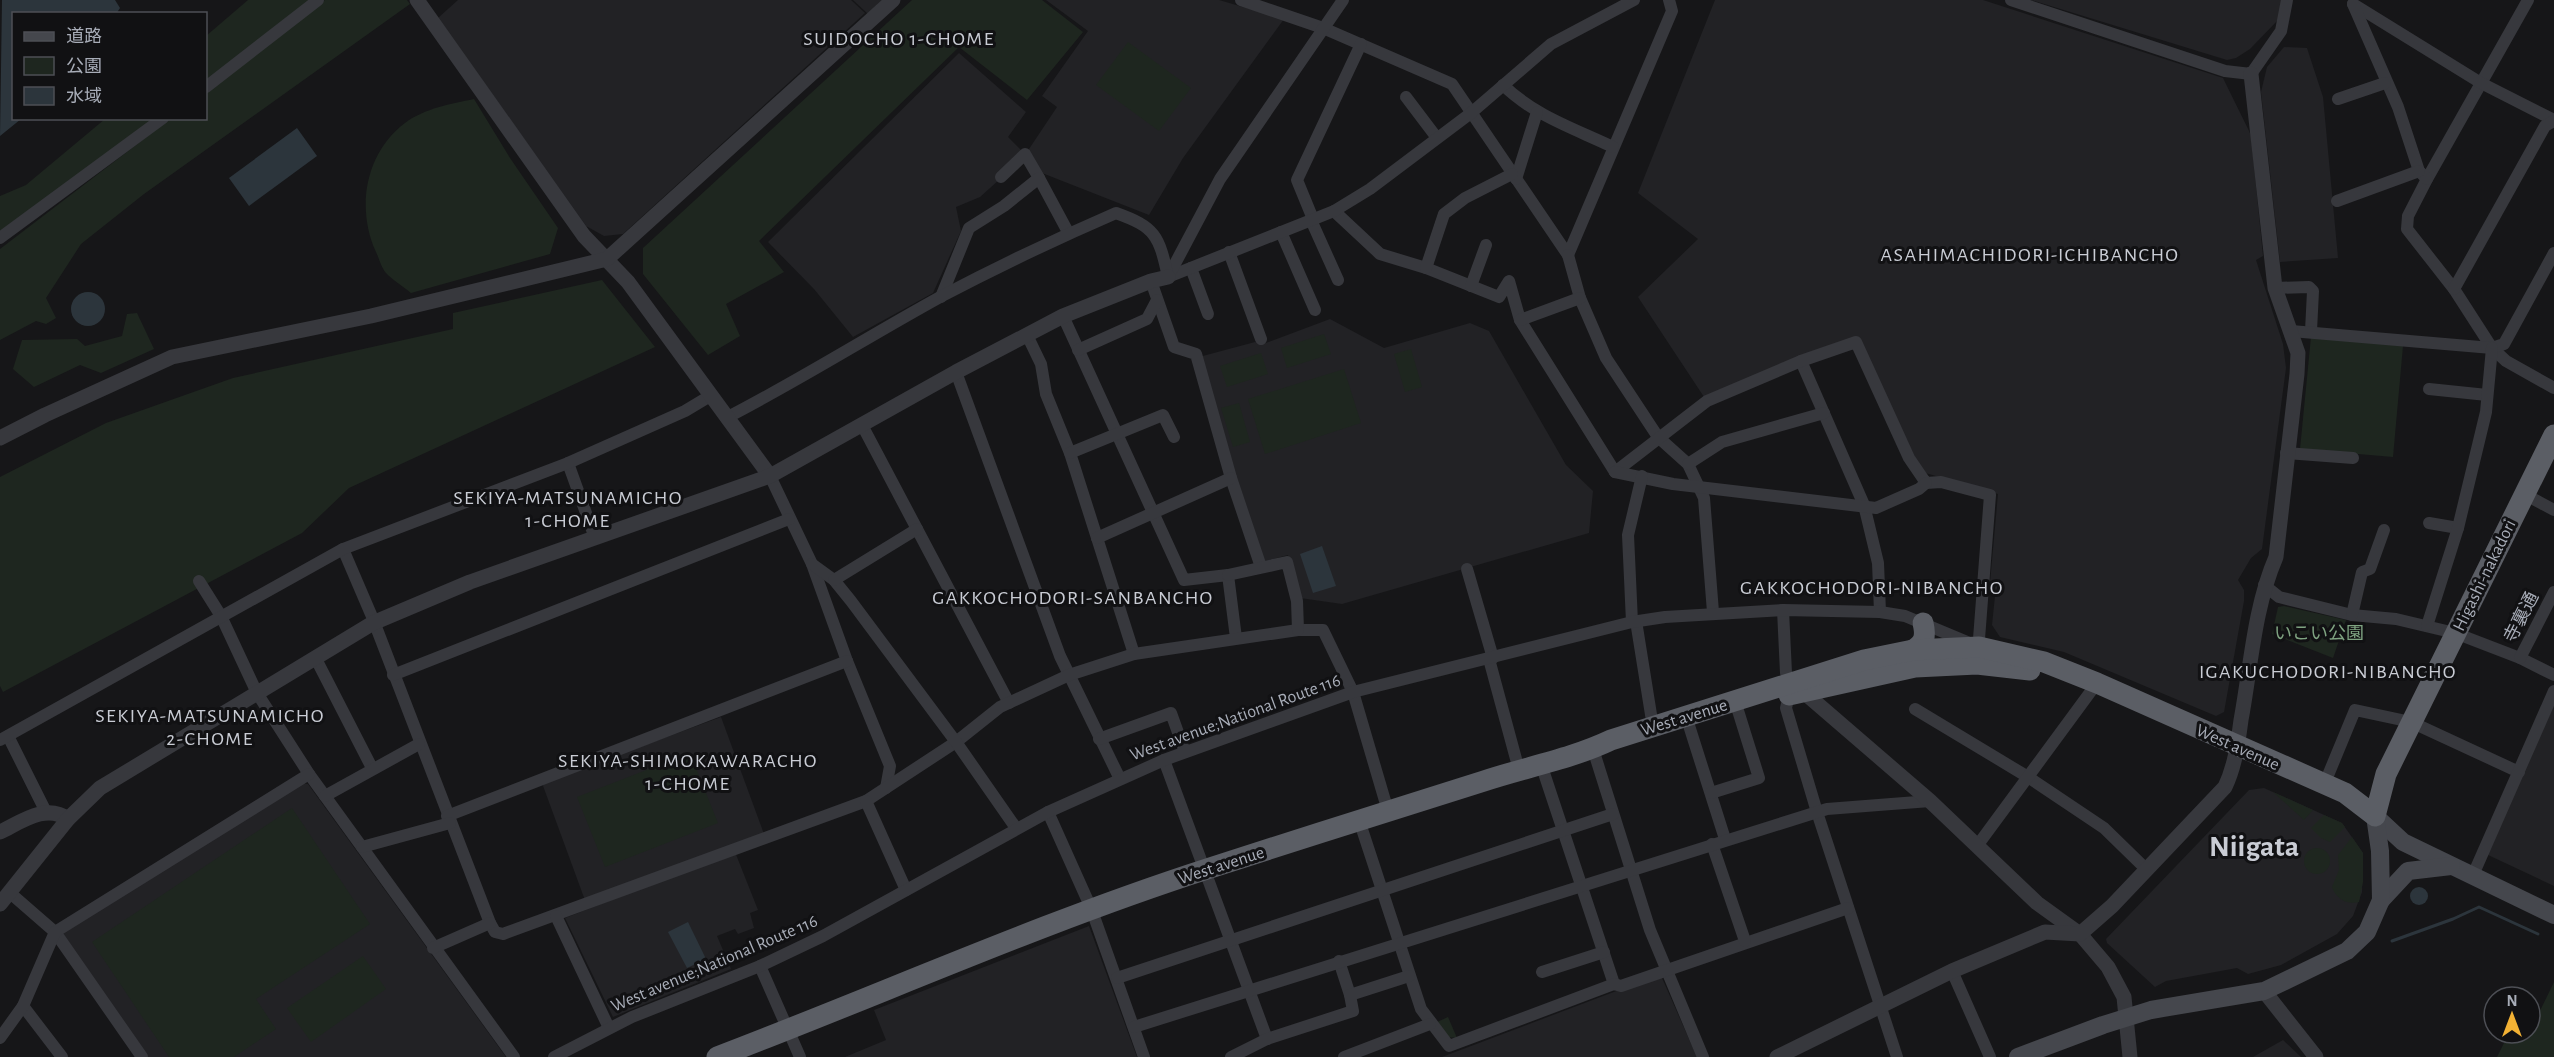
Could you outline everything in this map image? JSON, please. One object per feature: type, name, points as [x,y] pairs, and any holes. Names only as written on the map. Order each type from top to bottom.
[{"type":"highway","name":"Higashi-nakadori","points":[[2375,816],[2386,774],[2410,722],[2554,435]]},
{"type":"highway","points":[[1913,650],[1922,645],[1923,623]]},
{"type":"highway","name":"West avenue","points":[[1795,690],[1822,671],[1913,650],[2044,662],[2097,683],[2237,748],[2345,794],[2375,816]]},
{"type":"highway","name":"West avenue","points":[[717,1057],[1091,908],[1359,820],[1593,749],[1735,701],[1978,655]]},
{"type":"main road","points":[[2375,816],[2403,842],[2554,915]]},
{"type":"main road","points":[[2018,1057],[2151,1010],[2264,991],[2334,958],[2357,944],[2372,924],[2381,900],[2380,851],[2375,816]]},
{"type":"main road","points":[[2381,900],[2408,871],[2453,866]]},
{"type":"street","points":[[207,86],[318,0]]},
{"type":"street","points":[[417,0],[584,236],[628,282],[770,476],[812,564],[890,766],[886,788]]},
{"type":"street","points":[[0,438],[172,357],[371,316],[607,260],[893,0]]},
{"type":"street","points":[[1241,0],[1262,3],[1452,84],[1568,255],[1580,298],[1606,358],[1658,437],[1688,464],[1700,488],[1704,498],[1713,612]]},
{"type":"street","points":[[1168,277],[1220,179],[1343,0]]},
{"type":"street","points":[[142,1057],[55,932],[4,898],[68,819],[100,788],[373,623],[470,582],[770,476],[956,372],[1063,316],[1334,211],[1370,189],[1471,113],[1551,44],[1634,0]]},
{"type":"street","points":[[1568,255],[1672,11],[1669,0]]},
{"type":"street","points":[[2010,0],[2225,70],[2251,74]]},
{"type":"street","points":[[1777,1057],[1952,971],[2045,932],[2080,934],[2112,906],[2225,788],[2231,775],[2237,748],[2264,585],[2276,557],[2286,453],[2297,374],[2298,353],[2275,288],[2251,74],[2281,31],[2287,0]]},
{"type":"street","points":[[2528,0],[2481,83],[2423,175],[2408,216],[2407,230],[2454,289],[2492,348],[2506,361],[2554,388]]},
{"type":"street","points":[[2355,2],[2481,83],[2554,120],[2545,126],[2454,289]]},
{"type":"street","points":[[2355,2],[2423,175]]},
{"type":"street","points":[[1338,280],[1297,180],[1361,44]]},
{"type":"street","points":[[2338,99],[2385,83]]},
{"type":"street","points":[[1503,86],[1523,105],[1613,147]]},
{"type":"street","points":[[1406,97],[1437,138]]},
{"type":"street","points":[[1426,268],[1443,214],[1465,198],[1514,176],[1537,112]]},
{"type":"street","points":[[0,238],[161,120]]},
{"type":"street","points":[[1001,177],[1025,154],[1068,232]]},
{"type":"street","points":[[2337,201],[2423,175]]},
{"type":"street","points":[[941,297],[969,228],[1004,206],[1039,177]]},
{"type":"street","points":[[1334,211],[1380,254],[1426,268],[1499,297],[1509,281],[1520,320],[1615,472],[1700,488],[1876,508],[1919,489],[1926,483],[1941,482],[1990,495],[1978,655]]},
{"type":"street","points":[[726,418],[799,380],[826,361],[941,297],[1068,232],[1116,213],[1147,225],[1163,252],[1168,277]]},
{"type":"street","points":[[1281,232],[1316,310]]},
{"type":"street","points":[[1471,286],[1486,245]]},
{"type":"street","points":[[1229,252],[1261,339]]},
{"type":"street","points":[[2291,331],[2492,348],[2504,344],[2554,253]]},
{"type":"street","points":[[1191,268],[1208,314]]},
{"type":"street","points":[[1150,281],[1174,347],[1196,354],[1231,478],[1261,567]]},
{"type":"street","points":[[2275,288],[2309,287],[2313,291],[2311,331]]},
{"type":"street","points":[[1520,320],[1580,298]]},
{"type":"street","points":[[1078,350],[1147,319],[1157,300]]},
{"type":"street","points":[[1063,316],[1184,580],[1228,575],[1287,561],[1297,601],[1298,630]]},
{"type":"street","points":[[1027,335],[1041,364],[1046,394],[1070,453],[1134,654]]},
{"type":"street","points":[[1615,472],[1707,401],[1801,361],[1856,342],[1909,458],[1926,483]]},
{"type":"street","points":[[2427,626],[2458,528],[2486,412],[2492,348]]},
{"type":"street","points":[[1801,361],[1864,505],[1878,563],[1880,612]]},
{"type":"street","points":[[956,372],[1031,583],[1069,675],[1120,779]]},
{"type":"street","points":[[2429,389],[2487,395]]},
{"type":"street","points":[[46,812],[4,738],[343,549],[568,463],[685,411],[710,396]]},
{"type":"street","points":[[1688,464],[1722,442],[1824,413]]},
{"type":"street","points":[[1070,453],[1163,415],[1174,437]]},
{"type":"street","points":[[862,425],[1009,703]]},
{"type":"street","points":[[2286,453],[2353,458]]},
{"type":"street","points":[[568,463],[595,538]]},
{"type":"street","points":[[1642,476],[1628,535],[1634,622],[1653,727]]},
{"type":"street","points":[[1097,538],[1231,478]]},
{"type":"street","points":[[2524,494],[2554,510]]},
{"type":"street","points":[[393,675],[789,519]]},
{"type":"street","points":[[2429,523],[2458,528]]},
{"type":"street","points":[[834,580],[917,529]]},
{"type":"street","points":[[2352,615],[2362,573],[2370,569],[2384,530]]},
{"type":"street","points":[[343,549],[495,932],[503,934],[556,916],[866,801],[956,742],[1009,703],[1069,675],[1134,654],[1236,638],[1298,630],[1323,630],[1353,692],[1388,811]]},
{"type":"street","points":[[812,564],[834,580],[956,742],[1016,828]]},
{"type":"street","points":[[1467,569],[1519,770]]},
{"type":"street","points":[[1228,575],[1236,638]]},
{"type":"street","points":[[199,581],[221,616],[257,693],[309,774],[514,1057]]},
{"type":"street","points":[[2264,585],[2279,597],[2352,615],[2396,619],[2455,633],[2520,658],[2554,675]]},
{"type":"street","name":"寺裏通","points":[[2520,658],[2554,592]]},
{"type":"street","points":[[1783,610],[1786,673],[1795,690],[1930,801],[2037,903],[2080,934],[2115,979],[2124,997],[2128,1017],[2130,1057]]},
{"type":"street","name":"West avenue;National Route 116","points":[[554,1057],[609,1028],[760,966],[823,936],[1016,828],[1120,779],[1185,752],[1353,692],[1634,622],[1713,612],[1783,610],[1880,612],[1923,623],[1978,655]]},
{"type":"street","points":[[315,657],[372,768]]},
{"type":"street","points":[[362,847],[449,819],[848,661]]},
{"type":"street","points":[[1977,846],[2097,683]]},
{"type":"street","points":[[1795,690],[1786,708],[1816,812],[1897,1057]]},
{"type":"street","points":[[2473,874],[2554,691]]},
{"type":"street","points":[[1711,794],[1759,778],[1735,701]]},
{"type":"street","points":[[1915,709],[2028,777],[2104,828],[2145,869]]},
{"type":"street","points":[[2324,785],[2355,710],[2410,722],[2519,772]]},
{"type":"street","points":[[1099,739],[1172,713],[1185,752]]},
{"type":"street","points":[[1686,716],[1725,839]]},
{"type":"street","points":[[325,796],[419,744]]},
{"type":"street","points":[[1593,749],[1612,814],[1665,969],[1703,1057]]},
{"type":"street","points":[[1164,760],[1267,1039]]},
{"type":"street","points":[[1542,764],[1614,984]]},
{"type":"street","points":[[0,1038],[23,1006],[55,932],[309,774]]},
{"type":"street","points":[[866,801],[906,890]]},
{"type":"street","points":[[1134,1027],[1827,808],[1930,801]]},
{"type":"street","points":[[0,832],[46,812],[58,811],[68,819]]},
{"type":"street","points":[[1048,812],[1091,908],[1144,1057]]},
{"type":"street","points":[[1117,978],[1612,814]]},
{"type":"street","points":[[1359,820],[1421,1009],[1430,1024],[1449,1046],[1614,984],[1621,986],[1745,941],[1848,908]]},
{"type":"street","points":[[1712,844],[1745,941]]},
{"type":"street","points":[[556,916],[609,1028]]},
{"type":"street","points":[[434,948],[490,923]]},
{"type":"street","points":[[1542,972],[1604,952]]},
{"type":"street","points":[[1232,1057],[1267,1039],[1353,1011],[1339,961]]},
{"type":"street","points":[[760,966],[800,1057]]},
{"type":"street","points":[[1952,971],[1990,1057]]},
{"type":"street","points":[[1350,995],[1409,976]]},
{"type":"street","points":[[2264,991],[2316,1057]]},
{"type":"street","points":[[23,1006],[62,1057]]},
{"type":"street","points":[[1344,1057],[1430,1024]]},
{"type":"shaded area","points":[[458,0],[851,0],[865,13],[623,234],[604,236],[586,226],[438,18]]},
{"type":"shaded area","points":[[853,0],[884,0],[868,14]]},
{"type":"shaded area","points":[[1046,0],[1219,0],[1284,19],[1183,158],[1149,215],[1042,173],[1027,152],[1057,107],[1042,96],[1088,31]]},
{"type":"shaded area","points":[[1715,0],[1983,0],[2223,78],[2251,135],[2263,256],[2256,260],[2283,344],[2286,368],[2262,549],[2251,558],[2238,580],[2244,590],[2244,601],[2224,712],[2216,716],[2064,652],[2000,637],[1992,625],[1995,596],[1989,594],[1998,494],[1922,472],[1858,338],[1704,397],[1638,297],[1698,239],[1638,193]]},
{"type":"shaded area","points":[[2031,0],[2282,0],[2278,20],[2250,49],[2236,58],[2227,60]]},
{"type":"shaded area","points":[[2284,47],[2307,48],[2323,97],[2338,258],[2280,262],[2261,92],[2267,67]]},
{"type":"shaded area","points":[[959,53],[1026,112],[1008,137],[1023,152],[1000,179],[980,197],[956,207],[961,231],[933,293],[853,337],[814,289],[768,242]]},
{"type":"shaded area","points":[[1330,319],[1384,348],[1470,323],[1489,331],[1566,465],[1593,491],[1589,533],[1342,604],[1300,598],[1288,555],[1261,562],[1199,357],[1255,342],[1263,344]]},
{"type":"shaded area","points":[[2554,705],[2554,886],[2486,854]]},
{"type":"shaded area","points":[[721,717],[764,834],[586,903],[542,783]]},
{"type":"shaded area","points":[[301,783],[308,784],[506,1057],[148,1057],[63,936],[64,932]]},
{"type":"shaded area","points":[[2264,788],[2342,823],[2363,853],[2362,892],[2353,916],[2337,934],[2281,965],[2248,974],[2237,968],[2166,981],[2155,987],[2107,943],[2106,939],[2249,790]]},
{"type":"shaded area","points":[[735,852],[758,910],[750,913],[754,928],[738,934],[735,929],[717,936],[731,969],[613,1017],[565,918]]},
{"type":"shaded area","points":[[1089,926],[1137,1057],[845,1057],[886,1040],[874,1010]]},
{"type":"shaded area","points":[[1656,976],[1662,978],[1697,1057],[1442,1057]]},
{"type":"shaded area","points":[[2283,1040],[2301,1057],[2253,1057]]},
{"type":"green space","points":[[248,0],[310,0],[207,81],[207,35]]},
{"type":"green space","points":[[325,0],[407,0],[410,4],[144,194],[81,244],[46,298],[56,318],[46,324],[36,321],[0,340],[0,249],[169,120],[207,120],[207,91]]},
{"type":"green space","points":[[912,0],[1042,0],[1083,32],[1027,100],[959,47],[759,241],[784,272],[726,304],[740,336],[708,355],[643,274],[643,248]]},
{"type":"green space","points":[[1128,42],[1191,88],[1159,131],[1096,85]]},
{"type":"green space","points":[[474,99],[510,158],[558,228],[550,254],[411,293],[384,271],[370,235],[366,218],[366,200],[373,166],[391,135],[405,123],[438,107]]},
{"type":"green space","points":[[104,120],[155,120],[0,231],[0,196],[26,185]]},
{"type":"green space","points":[[602,280],[655,347],[349,488],[302,533],[3,692],[0,686],[0,477],[106,423],[233,378],[453,329],[453,313]]},
{"type":"green space","points":[[137,313],[154,349],[101,373],[80,365],[34,387],[13,369],[22,340],[77,339],[85,346],[122,336],[127,314]]},
{"type":"green space","points":[[1324,334],[1331,354],[1287,368],[1281,348]]},
{"type":"green space","points":[[2311,337],[2403,346],[2393,457],[2300,449]]},
{"type":"green space","points":[[1411,349],[1422,387],[1405,392],[1394,354]]},
{"type":"green space","points":[[1261,353],[1268,374],[1227,387],[1220,366]]},
{"type":"green space","points":[[1344,369],[1361,423],[1265,454],[1248,399]]},
{"type":"green space","points":[[1239,403],[1250,442],[1233,447],[1221,408]]},
{"type":"green space","name":"いこい公園","points":[[2284,606],[2346,620],[2333,658],[2272,634],[2278,607]]},
{"type":"green space","points":[[690,753],[718,823],[605,867],[577,797]]},
{"type":"green space","points":[[2273,792],[2313,810],[2304,820]]},
{"type":"green space","points":[[292,808],[370,924],[256,999],[276,1029],[234,1057],[169,1057],[92,942]]},
{"type":"green space","points":[[2324,815],[2342,823],[2345,827],[2330,842],[2321,838],[2311,828]]},
{"type":"green space","points":[[2352,837],[2363,853],[2363,882],[2359,902],[2355,903],[2339,898],[2332,887],[2339,870],[2338,855]]},
{"type":"green space","points":[[2317,848],[2326,852],[2330,861],[2326,870],[2317,874],[2308,870],[2304,861],[2308,852]]},
{"type":"green space","points":[[363,956],[386,989],[311,1042],[287,1008]]},
{"type":"green space","points":[[2554,982],[2554,1057],[2497,1057],[2503,1045],[2542,1045],[2542,1007]]},
{"type":"green space","points":[[1448,1017],[1457,1038],[1447,1037],[1435,1023]]},
{"type":"water","points":[[2,0],[115,0],[120,8],[117,12],[12,12],[12,120],[20,120],[0,136]]},
{"type":"water","points":[[297,128],[317,156],[249,206],[229,178]]},
{"type":"water","points":[[88,292],[100,297],[105,309],[100,321],[88,326],[76,321],[71,309],[76,297]]},
{"type":"water","points":[[1322,546],[1336,586],[1313,593],[1300,554]]},
{"type":"water","points":[[2419,887],[2425,890],[2428,896],[2425,902],[2419,905],[2413,902],[2410,896],[2413,890]]},
{"type":"water","points":[[688,922],[706,959],[687,968],[668,932]]},
{"type":"waterway","points":[[2392,941],[2479,907],[2538,934]]},
{"type":"district","name":"SUIDOCHO 1-CHOME","points":[[899,38]]},
{"type":"district","name":"ASAHIMACHIDORI-ICHIBANCHO","points":[[2030,254]]},
{"type":"district","name":"SEKIYA-MATSUNAMICHO 1-CHOME","points":[[568,508]]},
{"type":"district","name":"GAKKOCHODORI-NIBANCHO","points":[[1872,587]]},
{"type":"district","name":"GAKKOCHODORI-SANBANCHO","points":[[1073,597]]},
{"type":"district","name":"IGAKUCHODORI-NIBANCHO","points":[[2328,671]]},
{"type":"district","name":"SEKIYA-MATSUNAMICHO 2-CHOME","points":[[210,726]]},
{"type":"district","name":"SEKIYA-SHIMOKAWARACHO 1-CHOME","points":[[688,772]]},
{"type":"district","name":"Niigata","points":[[2254,846]]}]
